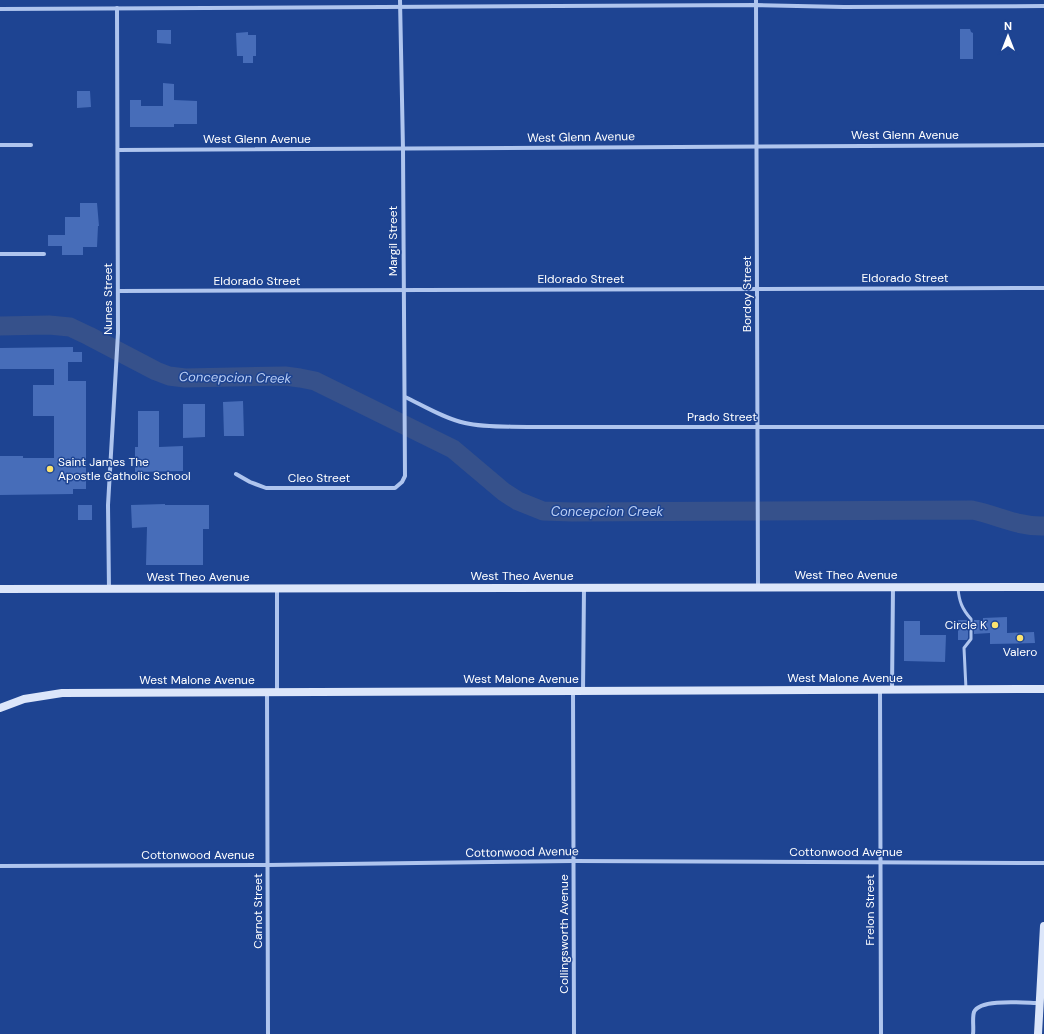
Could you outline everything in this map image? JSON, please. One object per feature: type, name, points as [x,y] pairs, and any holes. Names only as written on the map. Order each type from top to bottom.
[{"type":"street","name":"Margil Street","points":[[400,0],[405,397],[405,476],[402,482]]},
{"type":"street","points":[[0,9],[400,7],[756,2],[844,7],[1044,6]]},
{"type":"street","name":"Bordoy Street","points":[[756,2],[758,587]]},
{"type":"street","name":"Nunes Street","points":[[109,589],[108,504],[118,333],[117,8]]},
{"type":"street","points":[[0,145],[31,145]]},
{"type":"street","name":"West Glenn Avenue","points":[[118,150],[403,149],[757,145],[1044,145]]},
{"type":"street","points":[[0,254],[44,254]]},
{"type":"street","name":"Eldorado Street","points":[[118,291],[1044,288]]},
{"type":"street","name":"Prado Street","points":[[405,397],[451,418],[465,423],[484,426],[1044,427]]},
{"type":"street","name":"Cleo Street","points":[[236,474],[250,482],[266,488],[395,488],[402,482]]},
{"type":"street","points":[[892,690],[893,587]]},
{"type":"street","name":"West Theo Avenue","points":[[0,589],[1044,587]]},
{"type":"street","points":[[277,588],[277,692]]},
{"type":"street","points":[[583,690],[584,588]]},
{"type":"street","name":"West Malone Avenue","points":[[0,708],[24,699],[62,693],[1044,689]]},
{"type":"street","name":"Collingsworth Avenue","points":[[573,690],[574,1034]]},
{"type":"street","name":"Frelon Street","points":[[880,690],[881,1034]]},
{"type":"street","name":"Carnot Street","points":[[267,692],[268,1034]]},
{"type":"street","name":"Cottonwood Avenue","points":[[0,866],[268,865],[573,861],[1044,863]]},
{"type":"street","points":[[1038,1034],[1044,926]]},
{"type":"street","points":[[973,1034],[974,1013],[982,1005],[991,1003],[1040,1002]]},
{"type":"lane","points":[[958,587],[963,610],[971,619],[971,639],[964,648],[966,689]]},
{"type":"building","points":[[960,29],[970,29],[973,33],[973,59],[960,59]]},
{"type":"building","points":[[157,30],[171,30],[171,44],[157,43]]},
{"type":"building","points":[[248,32],[248,35],[256,35],[256,56],[253,56],[253,63],[243,63],[243,56],[237,56],[236,33]]},
{"type":"building","points":[[163,83],[174,84],[174,100],[197,101],[197,124],[174,124],[174,127],[130,127],[130,100],[141,100],[141,106],[163,106]]},
{"type":"building","points":[[77,91],[90,91],[91,107],[77,108]]},
{"type":"building","points":[[80,203],[97,203],[99,226],[97,247],[83,247],[83,255],[62,255],[62,246],[48,246],[48,235],[65,235],[65,217],[80,217]]},
{"type":"building","points":[[73,347],[73,352],[82,352],[82,362],[68,362],[68,381],[86,381],[86,489],[73,489],[73,494],[0,495],[0,456],[54,458],[54,416],[33,416],[33,385],[54,385],[54,369],[0,369],[0,348]]},
{"type":"building","points":[[243,401],[244,436],[224,436],[223,402]]},
{"type":"building","points":[[183,404],[205,404],[205,437],[183,438]]},
{"type":"building","points":[[138,411],[159,411],[159,447],[183,446],[183,471],[135,472],[135,447],[138,447]]},
{"type":"building","points":[[78,505],[92,505],[92,520],[78,520]]},
{"type":"building","points":[[131,505],[209,505],[209,529],[203,529],[203,565],[146,565],[147,527],[132,528]]},
{"type":"building","points":[[1007,617],[1007,633],[1034,632],[1035,643],[990,644],[990,633],[974,634],[974,620]]},
{"type":"building","points":[[958,620],[968,620],[967,640],[958,640]]},
{"type":"building","points":[[904,621],[920,621],[920,635],[946,635],[945,662],[904,661]]},
{"type":"waterway","name":"Concepcion Creek","points":[[0,326],[49,325],[70,327],[156,371],[169,376],[185,378],[285,376],[315,381],[453,449],[504,492],[518,501],[543,511],[972,510],[1016,523],[1044,526]]},
{"type":"place","name":"Saint James The Apostle Catholic School","points":[[50,469]]},
{"type":"place","name":"Circle K","points":[[995,625]]},
{"type":"place","name":"Valero","points":[[1020,638]]}]
